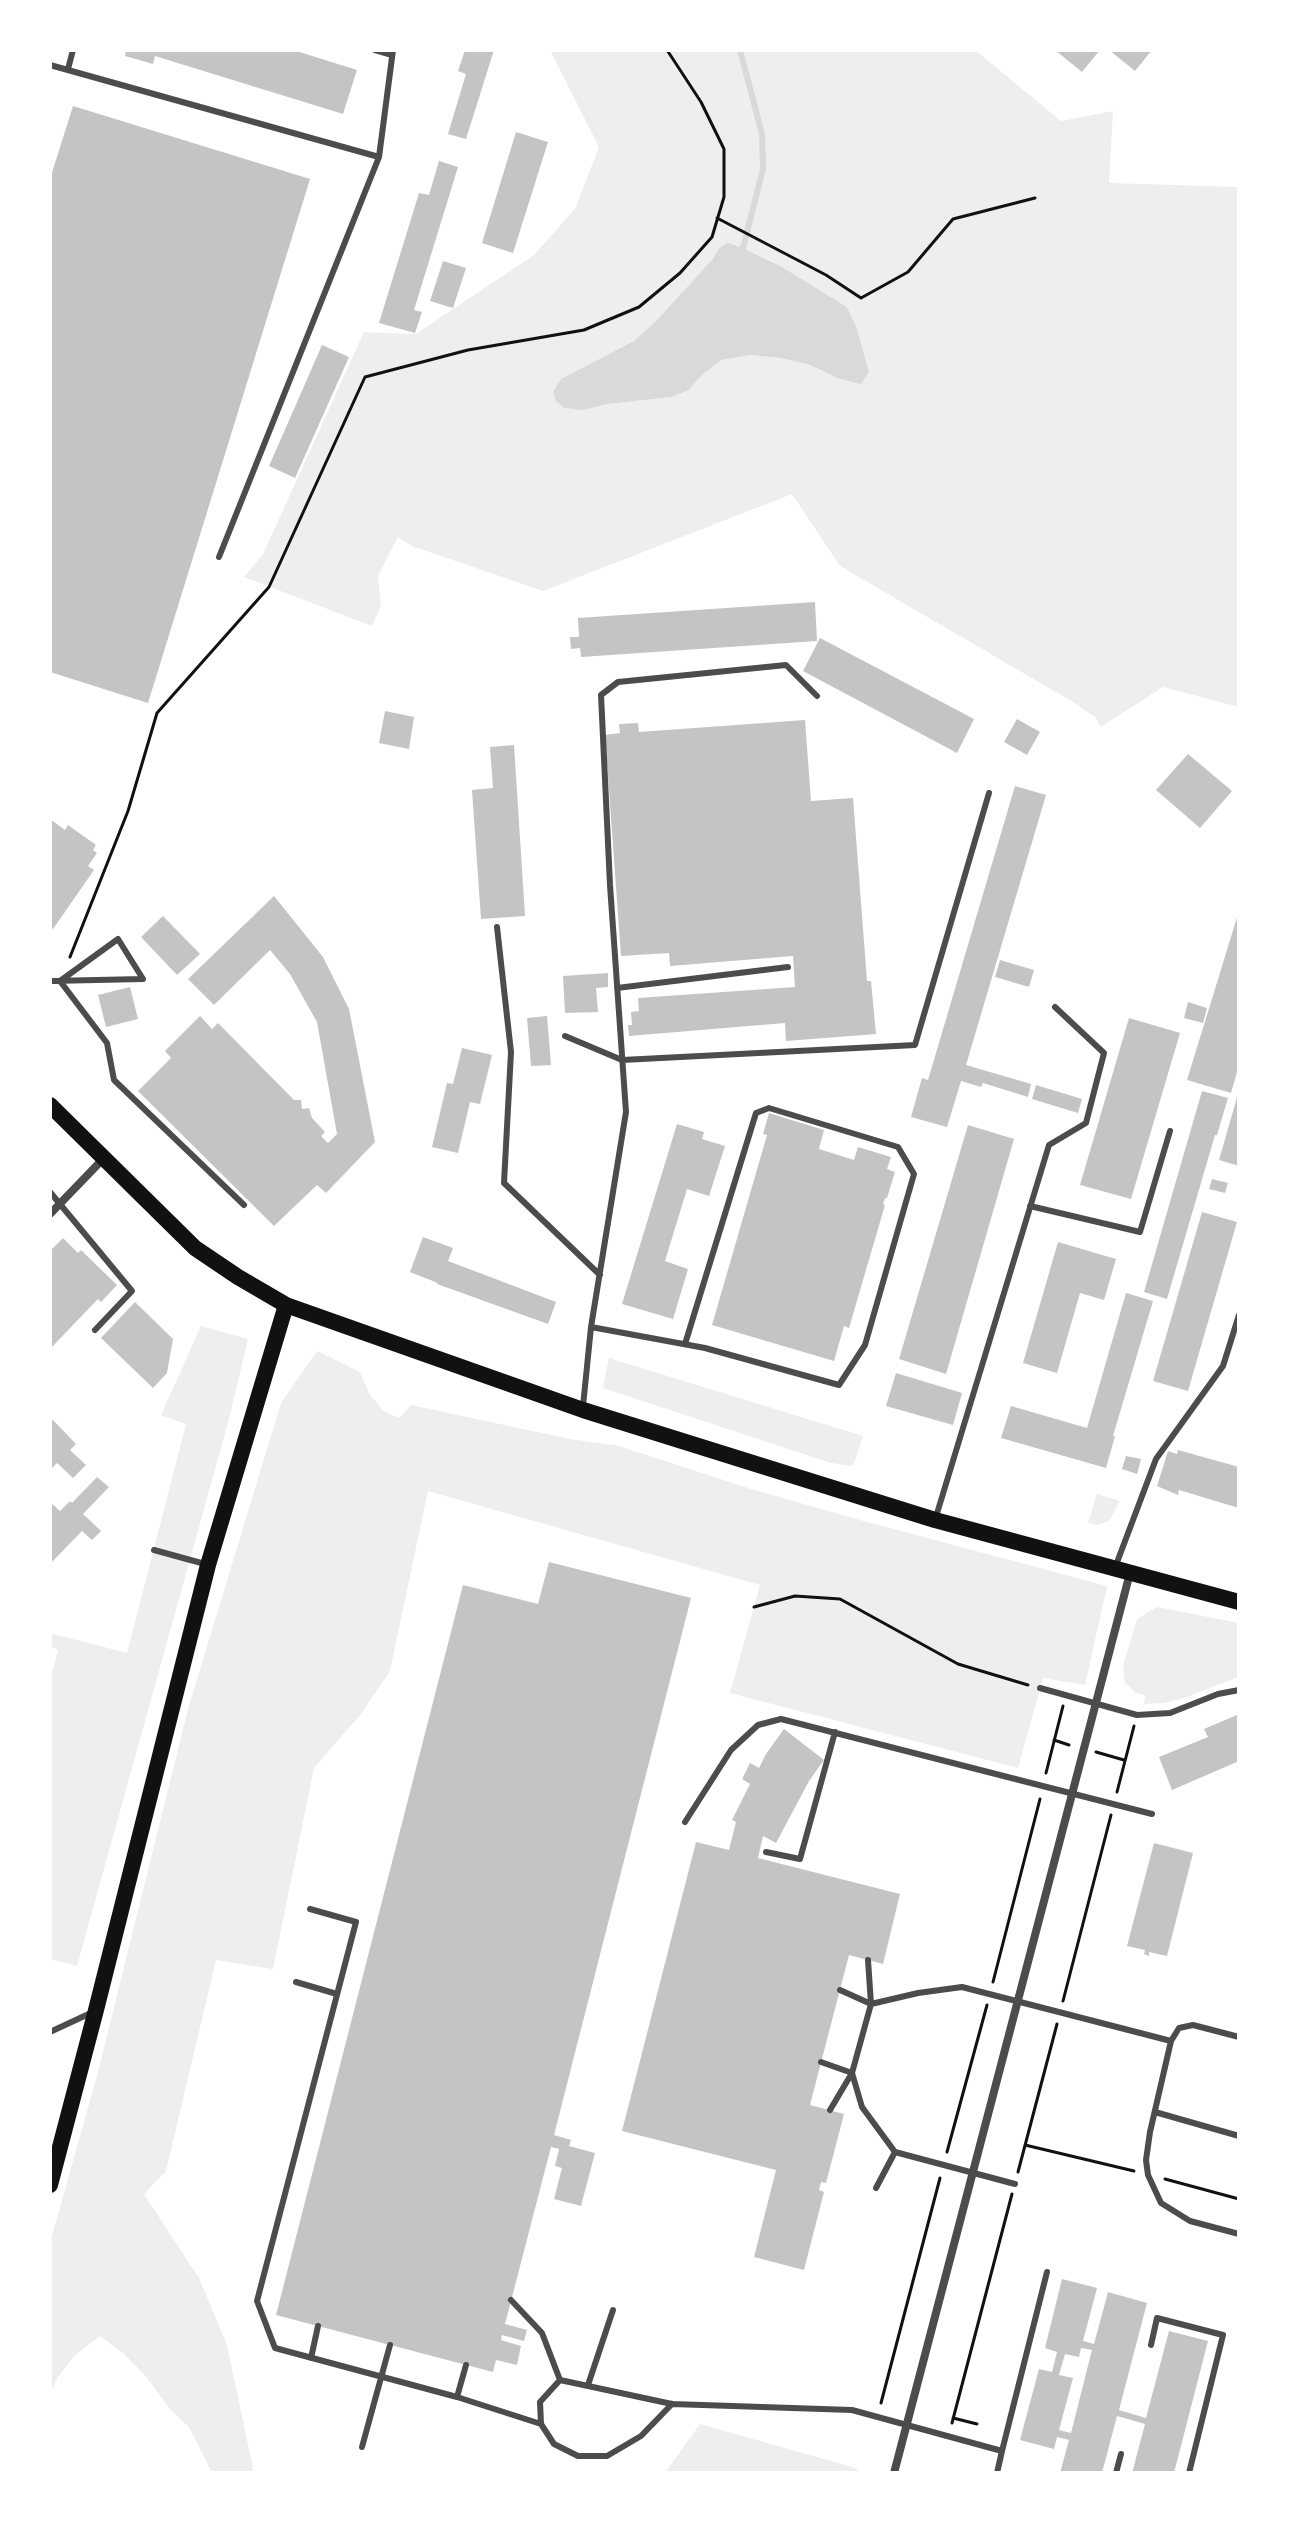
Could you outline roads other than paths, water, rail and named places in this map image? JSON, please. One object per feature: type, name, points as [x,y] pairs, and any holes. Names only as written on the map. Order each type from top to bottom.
[{"type":"main road","points":[[50,1105],[195,1248],[286,1305],[583,1410],[935,1520],[1239,1602]]},
{"type":"main road","points":[[50,2185],[208,1565],[286,1305]]},
{"type":"street","points":[[50,1214],[103,1159]]},
{"type":"street","points":[[894,2473],[1096,1704],[1122,1571]]},
{"type":"lane","points":[[68,69],[73,50]]},
{"type":"lane","points":[[219,557],[379,157],[392,53],[375,50]]},
{"type":"lane","points":[[50,65],[379,157]]},
{"type":"lane","points":[[583,1410],[591,1327],[626,1112],[601,695],[618,682],[786,665],[817,696]]},
{"type":"lane","points":[[565,1036],[622,1060],[915,1045],[989,793]]},
{"type":"lane","points":[[497,927],[511,1052],[504,1183],[600,1275]]},
{"type":"lane","points":[[50,981],[60,981],[143,979],[118,939],[60,981]]},
{"type":"lane","points":[[617,988],[788,967]]},
{"type":"lane","points":[[60,981],[107,1043],[114,1080],[244,1205]]},
{"type":"lane","points":[[935,1520],[1049,1145],[1086,1123],[1104,1053],[1055,1007]]},
{"type":"lane","points":[[591,1327],[685,1344],[839,1385],[865,1345],[914,1174],[898,1147],[769,1108],[756,1113],[685,1344]]},
{"type":"lane","points":[[1030,1206],[1140,1232],[1170,1131]]},
{"type":"lane","points":[[50,1192],[132,1291],[95,1330]]},
{"type":"lane","points":[[1122,1571],[1156,1459],[1223,1366],[1239,1315]]},
{"type":"lane","points":[[154,1550],[208,1565]]},
{"type":"lane","points":[[1040,1688],[1137,1715],[1170,1713],[1218,1694],[1239,1690]]},
{"type":"lane","points":[[685,1822],[731,1750],[758,1725],[781,1719],[1152,1814]]},
{"type":"lane","points":[[766,1852],[800,1859],[835,1732]]},
{"type":"lane","points":[[860,1749],[862,1739]]},
{"type":"lane","points":[[914,1763],[916,1753]]},
{"type":"lane","points":[[969,1777],[971,1767]]},
{"type":"lane","points":[[310,1909],[356,1922],[257,2301],[275,2348],[457,2397],[541,2424]]},
{"type":"lane","points":[[830,2110],[852,2073],[871,2004],[868,1960]]},
{"type":"lane","points":[[296,1982],[337,1994]]},
{"type":"lane","points":[[840,1990],[871,2004],[962,1987],[1171,2041]]},
{"type":"lane","points":[[50,2032],[96,2010]]},
{"type":"lane","points":[[1239,2037],[1193,2025],[1179,2028],[1171,2041],[1146,2160],[1148,2175],[1161,2203],[1190,2221],[1239,2234]]},
{"type":"lane","points":[[821,2062],[852,2073]]},
{"type":"lane","points":[[852,2073],[862,2107],[895,2152],[1015,2184]]},
{"type":"lane","points":[[1155,2112],[1239,2136]]},
{"type":"lane","points":[[876,2188],[895,2152]]},
{"type":"lane","points":[[997,2473],[1047,2272]]},
{"type":"lane","points":[[511,2300],[542,2333],[560,2380]]},
{"type":"lane","points":[[588,2385],[613,2310]]},
{"type":"lane","points":[[1151,2345],[1157,2318],[1223,2335],[1189,2473]]},
{"type":"lane","points":[[311,2358],[318,2326]]},
{"type":"lane","points":[[362,2447],[390,2345]]},
{"type":"lane","points":[[457,2397],[466,2365]]},
{"type":"lane","points":[[560,2380],[540,2402],[541,2424],[554,2444],[578,2456],[607,2456],[641,2436],[672,2404]]},
{"type":"lane","points":[[560,2380],[672,2404],[852,2410],[1002,2451]]},
{"type":"lane","points":[[1116,2473],[1121,2454]]},
{"type":"waterway","points":[[740,50],[762,134],[763,169],[743,248]]}]
